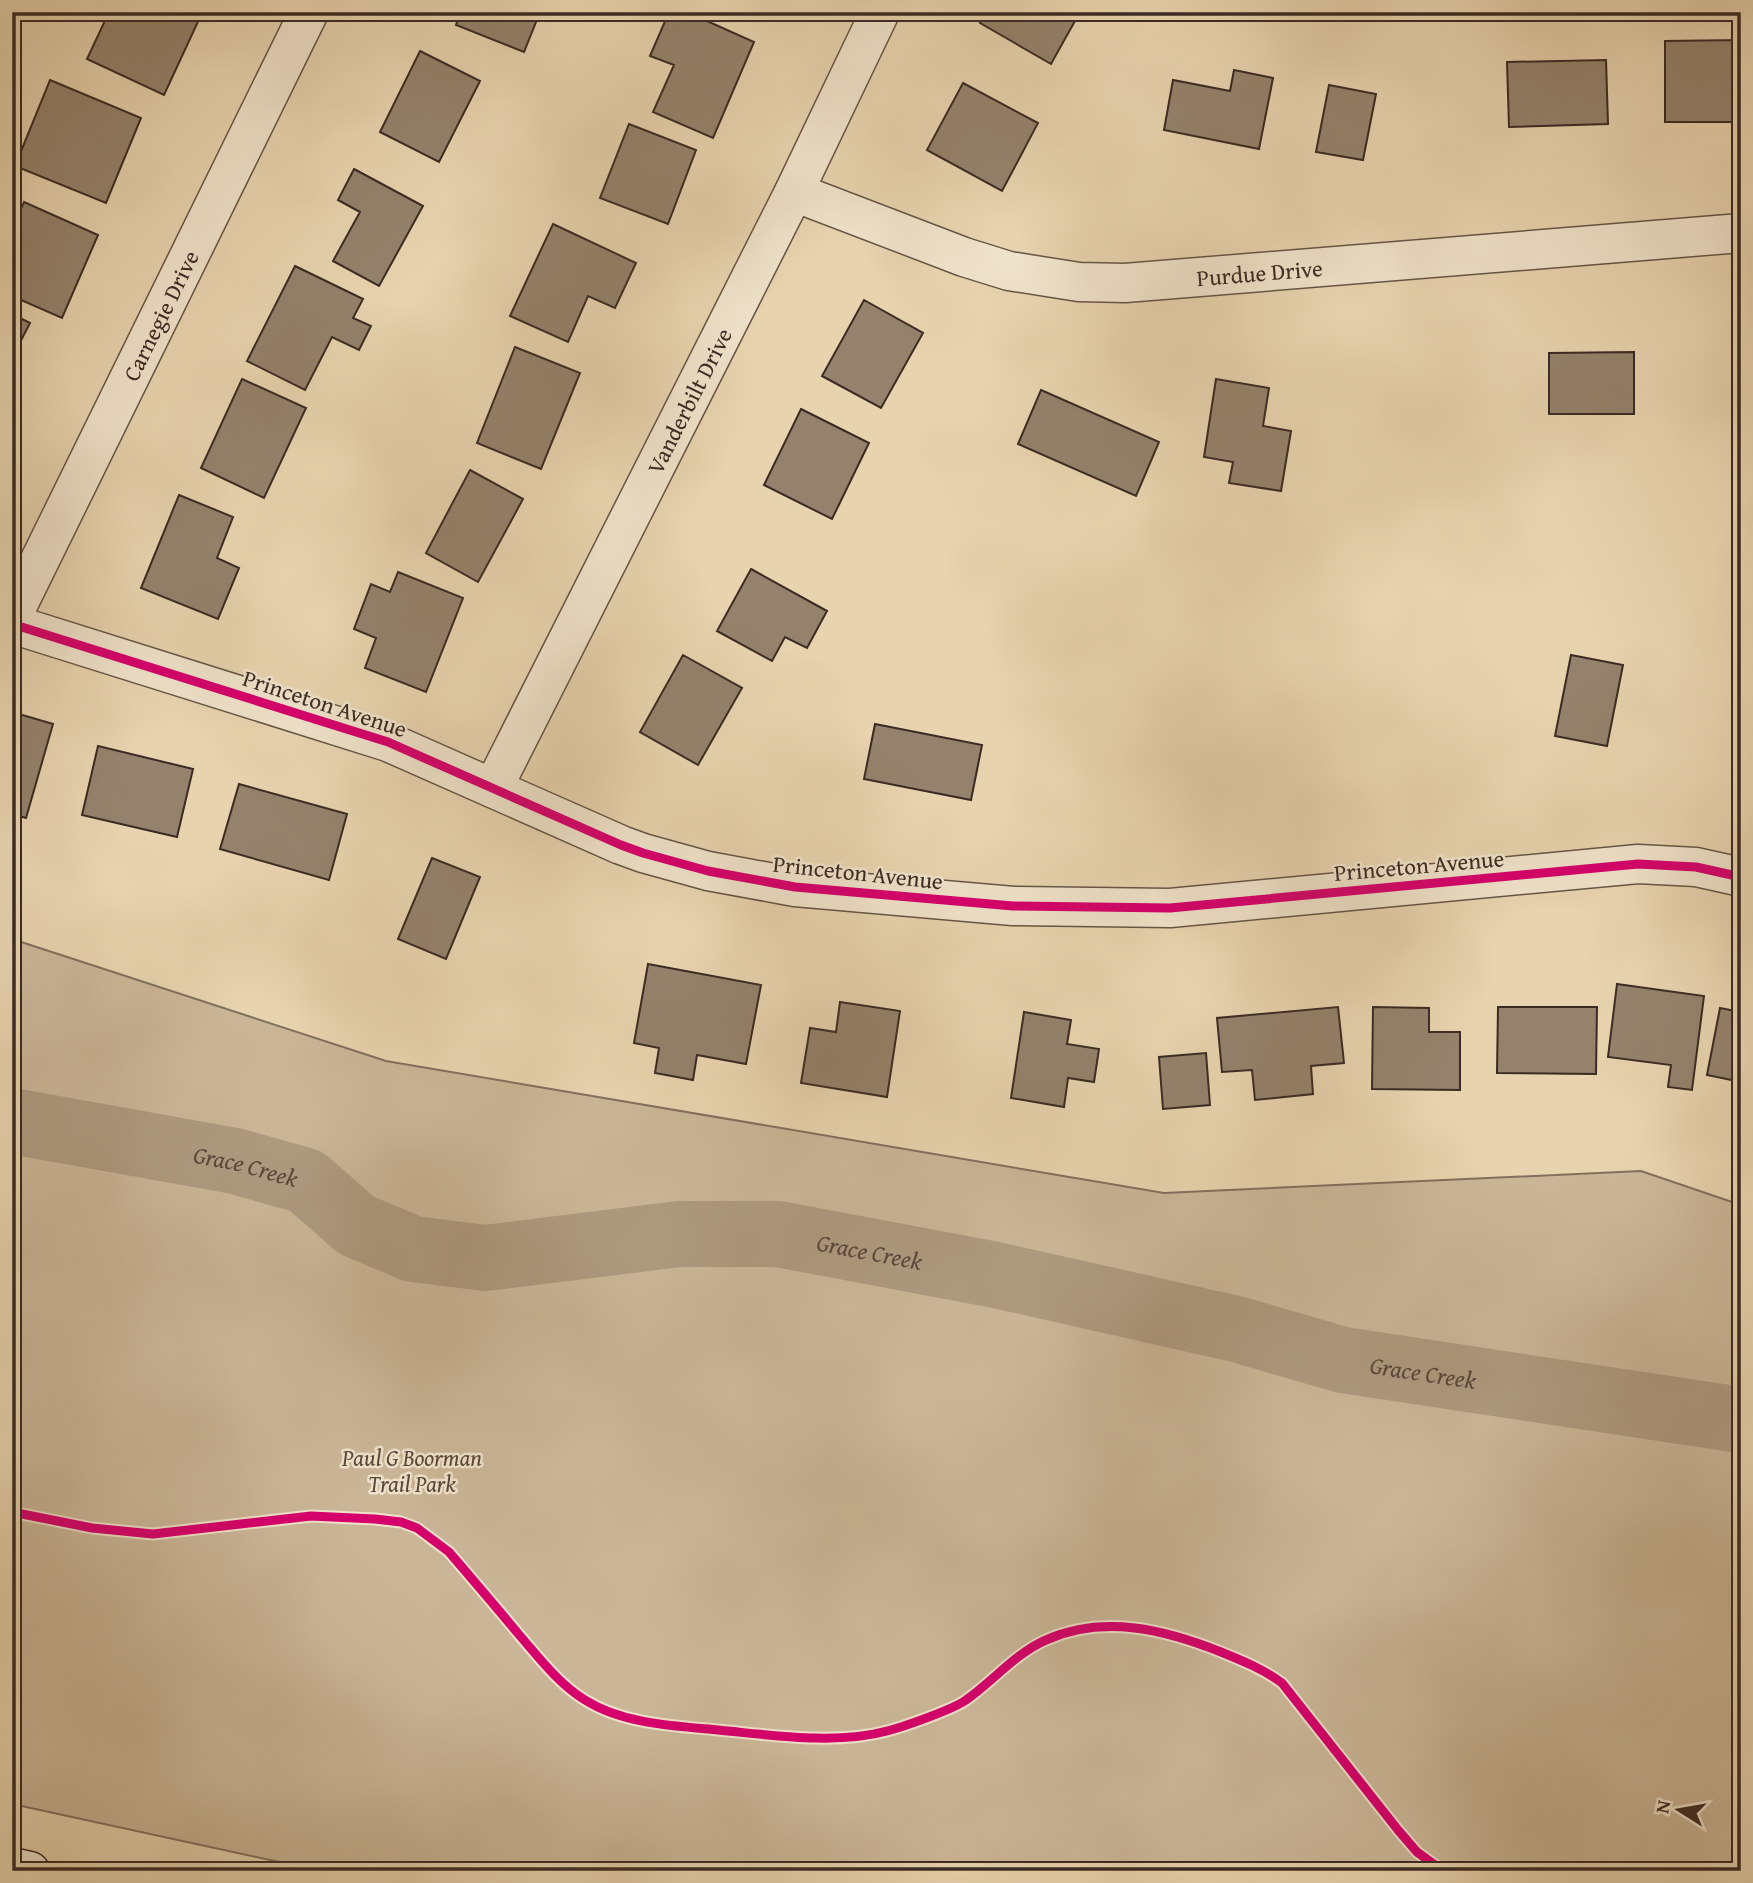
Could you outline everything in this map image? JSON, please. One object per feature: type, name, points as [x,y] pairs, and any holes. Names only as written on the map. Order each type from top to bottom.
[{"type":"street","name":"Carnegie Drive","points":[[12,617],[309,12]]},
{"type":"street","name":"Vanderbilt Drive","points":[[493,789],[794,192],[880,12]]},
{"type":"street","name":"Purdue Drive","points":[[794,192],[986,264],[1032,276],[1079,282],[1125,283],[1741,233]]},
{"type":"street","name":"Princeton Avenue","points":[[12,625],[388,742],[643,853],[729,876],[795,887],[1013,906],[1090,909],[1170,908],[1638,864],[1696,867],[1741,877]]},
{"type":"street","points":[[12,1867],[30,1871]]},
{"type":"green space","name":"Paul G Boorman Trail Park","points":[[12,939],[386,1061],[1164,1193],[1641,1171],[1741,1205],[1741,1871],[321,1871],[12,1804]]},
{"type":"building","points":[[109,12],[202,13],[164,95],[87,59]]},
{"type":"building","points":[[461,12],[540,12],[524,52],[456,25]]},
{"type":"building","points":[[669,12],[687,12],[754,42],[713,138],[653,112],[674,65],[650,56]]},
{"type":"building","points":[[741,12],[757,12],[753,19]]},
{"type":"building","points":[[987,12],[1080,12],[1051,64],[980,23]]},
{"type":"building","points":[[1741,40],[1741,122],[1665,122],[1665,41]]},
{"type":"building","points":[[420,51],[480,81],[439,162],[380,132]]},
{"type":"building","points":[[1606,60],[1608,124],[1509,127],[1507,62]]},
{"type":"building","points":[[1234,70],[1273,78],[1259,149],[1164,130],[1173,80],[1230,91]]},
{"type":"building","points":[[50,80],[141,118],[106,203],[15,166]]},
{"type":"building","points":[[963,83],[1038,123],[1002,191],[927,150]]},
{"type":"building","points":[[1329,85],[1376,94],[1363,160],[1316,152]]},
{"type":"building","points":[[629,124],[696,150],[668,224],[600,198]]},
{"type":"building","points":[[354,169],[423,206],[379,286],[333,261],[360,212],[338,200]]},
{"type":"building","points":[[24,202],[98,235],[62,318],[12,296],[12,229]]},
{"type":"building","points":[[553,224],[636,263],[615,308],[588,296],[568,342],[510,316]]},
{"type":"building","points":[[295,266],[363,299],[353,318],[371,326],[359,350],[332,337],[305,390],[247,361]]},
{"type":"building","points":[[864,300],[923,333],[881,408],[822,376]]},
{"type":"building","points":[[12,314],[30,323],[12,358]]},
{"type":"building","points":[[515,347],[580,373],[541,469],[477,443]]},
{"type":"building","points":[[1634,352],[1634,414],[1549,414],[1549,353]]},
{"type":"building","points":[[242,379],[306,408],[264,498],[201,468]]},
{"type":"building","points":[[1216,379],[1269,388],[1263,426],[1291,431],[1281,491],[1229,483],[1233,462],[1204,457]]},
{"type":"building","points":[[1041,390],[1159,442],[1136,496],[1018,444]]},
{"type":"building","points":[[801,409],[869,443],[832,519],[764,485]]},
{"type":"building","points":[[470,470],[523,499],[478,582],[426,553]]},
{"type":"building","points":[[179,495],[233,517],[217,558],[239,568],[218,619],[141,588]]},
{"type":"building","points":[[751,569],[827,611],[807,648],[785,637],[772,661],[717,631]]},
{"type":"building","points":[[398,572],[463,598],[426,692],[365,668],[376,638],[354,629],[371,584],[390,592]]},
{"type":"building","points":[[683,655],[742,688],[698,765],[640,732]]},
{"type":"building","points":[[1571,655],[1623,665],[1607,746],[1555,736]]},
{"type":"building","points":[[12,712],[53,724],[26,818],[12,814]]},
{"type":"building","points":[[875,724],[982,745],[971,800],[864,779]]},
{"type":"building","points":[[98,746],[193,769],[177,837],[82,815]]},
{"type":"building","points":[[239,784],[347,814],[329,880],[220,849]]},
{"type":"building","points":[[432,858],[480,877],[446,959],[398,939]]},
{"type":"building","points":[[648,964],[761,985],[746,1064],[697,1055],[693,1080],[655,1073],[659,1048],[634,1043]]},
{"type":"building","points":[[1617,984],[1704,996],[1692,1090],[1668,1087],[1671,1065],[1608,1057]]},
{"type":"building","points":[[840,1002],[900,1011],[887,1097],[801,1083],[810,1028],[836,1032]]},
{"type":"building","points":[[1338,1007],[1344,1063],[1311,1066],[1313,1094],[1255,1100],[1252,1070],[1222,1072],[1217,1018]]},
{"type":"building","points":[[1373,1007],[1429,1008],[1429,1032],[1460,1032],[1460,1090],[1372,1089]]},
{"type":"building","points":[[1498,1007],[1597,1007],[1596,1074],[1497,1073]]},
{"type":"building","points":[[1720,1008],[1741,1012],[1741,1082],[1707,1075]]},
{"type":"building","points":[[1024,1012],[1071,1020],[1067,1044],[1099,1049],[1094,1082],[1068,1078],[1064,1107],[1011,1098]]},
{"type":"building","points":[[1206,1053],[1210,1105],[1163,1109],[1159,1057]]},
{"type":"waterway","name":"Grace Creek","points":[[12,1121],[235,1161],[306,1181],[356,1225],[413,1249],[485,1258],[679,1234],[778,1234],[996,1275],[1236,1329],[1343,1360],[1741,1420]]},
{"type":"cycle path","points":[[12,624],[388,742],[643,853],[708,871],[795,887],[1013,906],[1170,908],[1638,864],[1696,867],[1741,877]]},
{"type":"cycle path","points":[[12,1512],[92,1528],[153,1534],[311,1516],[401,1522],[417,1528],[449,1552],[558,1679],[576,1694],[600,1708],[632,1719],[684,1727],[803,1738],[867,1735],[904,1726],[960,1704],[1025,1652],[1068,1632],[1090,1628],[1135,1628],[1179,1637],[1229,1655],[1260,1669],[1282,1683],[1398,1830],[1417,1852],[1443,1871]]}]
